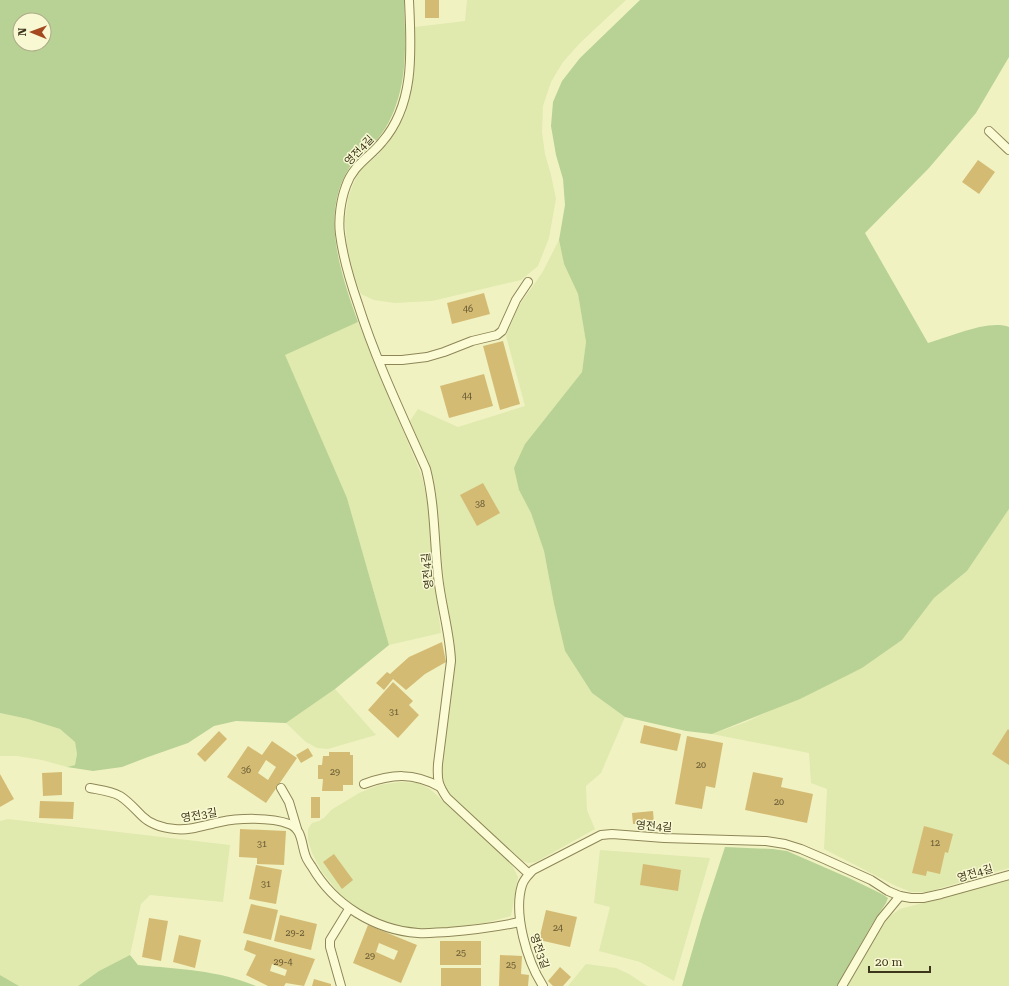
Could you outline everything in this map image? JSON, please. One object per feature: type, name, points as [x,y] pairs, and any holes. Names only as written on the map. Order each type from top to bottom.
[{"type":"lane","name":"영전4길","points":[[409,0],[411,47],[410,74],[406,96],[392,130],[351,173],[345,186],[341,208],[340,232],[349,278],[368,336],[426,469],[430,487],[438,577],[450,646],[451,661],[438,764],[440,787]]},
{"type":"lane","points":[[989,131],[1009,150]]},
{"type":"lane","points":[[379,360],[402,360],[427,357],[472,341],[497,335],[502,331],[516,300],[528,282]]},
{"type":"lane","points":[[364,784],[391,776],[405,775],[420,778],[440,787],[448,798],[529,874]]},
{"type":"lane","name":"영전3길","points":[[90,788],[109,791],[120,796],[143,818],[159,826],[176,830],[198,828],[238,819],[276,820],[290,824],[297,829]]},
{"type":"lane","name":"영전3길","points":[[281,788],[289,802],[306,856],[317,877],[349,909],[386,927],[400,931],[419,933],[470,930],[520,922]]},
{"type":"lane","name":"영전4길","points":[[529,874],[533,870],[601,835],[612,834],[664,838],[766,841],[801,849],[871,880],[888,891],[900,896],[923,898],[1009,875]]},
{"type":"lane","name":"영전3길","points":[[529,874],[522,884],[518,912],[522,934],[534,968],[543,986]]},
{"type":"lane","points":[[842,986],[881,919],[900,896]]},
{"type":"lane","points":[[341,986],[331,954],[330,940],[349,909]]},
{"type":"green space","points":[[0,0],[404,0],[404,67],[400,92],[396,105],[389,122],[382,133],[371,146],[355,160],[343,178],[337,198],[335,218],[339,261],[358,322],[285,355],[347,498],[389,645],[335,689],[286,723],[236,721],[214,726],[188,743],[122,767],[93,771],[67,767],[75,765],[77,754],[75,742],[60,729],[28,719],[0,713]]},
{"type":"green space","points":[[467,0],[626,0],[580,43],[563,62],[551,82],[543,106],[542,132],[545,154],[556,199],[549,238],[538,266],[521,280],[432,301],[395,303],[374,300],[361,294],[353,274],[347,245],[345,221],[348,198],[361,169],[379,154],[405,115],[412,88],[415,27],[465,21]]},
{"type":"green space","points":[[640,0],[1009,0],[1009,57],[976,113],[929,168],[865,233],[928,343],[980,327],[1001,325],[1009,327],[1009,509],[967,571],[934,598],[902,640],[862,668],[800,699],[712,734],[686,731],[625,717],[592,693],[565,651],[544,551],[531,513],[519,490],[514,468],[525,444],[582,372],[586,342],[578,294],[564,264],[559,240],[565,205],[563,179],[556,155],[551,126],[553,102],[562,81],[580,58]]},
{"type":"green space","points":[[559,240],[564,264],[578,294],[586,342],[582,372],[525,444],[519,490],[531,513],[544,551],[565,651],[592,693],[625,717],[601,773],[586,786],[587,810],[595,829],[536,862],[529,863],[522,861],[448,793],[443,784],[441,775],[455,669],[455,655],[444,583],[436,494],[430,469],[410,421],[418,409],[458,427],[525,406],[506,336],[518,307],[542,273]]},
{"type":"green space","points":[[358,322],[421,474],[429,504],[433,573],[441,633],[389,645],[347,498],[284,355]]},
{"type":"green space","points":[[1009,509],[1009,868],[927,892],[911,892],[896,886],[824,849],[827,789],[811,783],[809,753],[712,734],[746,722],[862,668],[902,640],[934,598],[967,571]]},
{"type":"green space","points":[[335,689],[376,735],[328,749],[317,748],[306,742],[286,723]]},
{"type":"green space","points":[[0,713],[28,719],[60,729],[75,742],[77,754],[75,765],[67,767],[42,760],[17,756],[0,756]]},
{"type":"green space","points":[[401,782],[418,783],[430,789],[511,863],[518,877],[511,916],[485,923],[448,928],[424,930],[404,929],[370,916],[354,907],[339,893],[322,872],[312,853],[308,840],[308,829],[312,823],[319,821],[331,810],[359,793],[379,785]]},
{"type":"green space","points":[[8,819],[230,845],[223,902],[150,895],[141,904],[130,955],[99,971],[78,986],[19,986],[0,975],[0,821]]},
{"type":"green space","points":[[725,847],[787,851],[849,878],[888,898],[837,986],[682,986],[702,917]]},
{"type":"green space","points":[[600,850],[710,858],[674,981],[640,962],[599,951],[610,907],[594,903]]},
{"type":"green space","points":[[1009,880],[1009,986],[847,986],[877,934],[890,916],[900,909]]},
{"type":"green space","points":[[130,955],[138,965],[213,973],[256,986],[78,986],[99,971]]},
{"type":"green space","points":[[586,964],[616,968],[629,974],[647,986],[568,986]]},
{"type":"green space","points":[[0,975],[19,986],[0,986]]},
{"type":"building","points":[[425,0],[439,0],[439,18],[425,18]]},
{"type":"building","points":[[978,160],[995,172],[979,194],[962,182]]},
{"type":"building","points":[[484,293],[490,314],[452,324],[447,303]]},
{"type":"building","points":[[503,341],[520,404],[500,410],[483,346]]},
{"type":"building","points":[[484,374],[493,406],[449,418],[440,386]]},
{"type":"building","points":[[483,483],[500,513],[477,526],[460,495]]},
{"type":"building","points":[[442,642],[446,662],[425,674],[406,690],[393,679],[384,690],[376,683],[387,672],[390,674],[409,657]]},
{"type":"building","points":[[393,682],[413,701],[409,705],[419,715],[398,738],[368,710]]},
{"type":"building","points":[[644,725],[681,734],[677,751],[640,743]]},
{"type":"building","points":[[1008,729],[1009,730],[1009,765],[992,754]]},
{"type":"building","points":[[219,731],[227,739],[205,762],[197,754]]},
{"type":"building","points":[[687,736],[723,743],[715,788],[706,786],[702,809],[675,804]]},
{"type":"building","points":[[272,741],[297,758],[266,803],[227,777],[248,746],[262,755]],"holes":[[[266,760],[276,767],[268,780],[258,773]]]},
{"type":"building","points":[[308,748],[313,756],[301,763],[296,755]]},
{"type":"building","points":[[329,752],[350,752],[350,755],[353,755],[353,785],[343,785],[343,791],[322,791],[323,779],[318,779],[318,765],[322,765],[323,756],[329,756]]},
{"type":"building","points":[[62,772],[62,795],[43,796],[42,773]]},
{"type":"building","points":[[753,772],[783,778],[781,787],[813,794],[807,823],[745,810]]},
{"type":"building","points":[[0,774],[14,799],[0,807]]},
{"type":"building","points":[[311,797],[320,797],[320,818],[311,818]]},
{"type":"building","points":[[40,801],[74,802],[73,819],[39,818]]},
{"type":"building","points":[[653,811],[654,823],[633,824],[632,813]]},
{"type":"building","points":[[924,826],[953,834],[948,853],[945,852],[940,874],[927,871],[926,876],[912,873]]},
{"type":"building","points":[[240,829],[286,831],[284,865],[257,864],[257,858],[239,857]]},
{"type":"building","points":[[334,854],[353,880],[342,889],[323,862]]},
{"type":"building","points":[[643,864],[681,870],[678,891],[640,885]]},
{"type":"building","points":[[256,865],[282,870],[276,904],[249,899]]},
{"type":"building","points":[[251,904],[278,910],[271,940],[243,933]]},
{"type":"building","points":[[546,910],[577,917],[570,947],[539,940]]},
{"type":"building","points":[[280,915],[317,924],[311,950],[274,941]]},
{"type":"building","points":[[149,918],[168,921],[161,961],[142,957]]},
{"type":"building","points":[[368,925],[417,945],[401,983],[353,963]],"holes":[[[379,943],[398,951],[394,960],[376,952]]]},
{"type":"building","points":[[179,935],[201,940],[195,968],[173,962]]},
{"type":"building","points":[[247,940],[315,959],[304,986],[286,983],[284,986],[268,986],[246,975],[256,955],[244,950]],"holes":[[[272,964],[287,970],[285,976],[270,971]]]},
{"type":"building","points":[[440,941],[481,941],[481,965],[440,965]]},
{"type":"building","points":[[500,955],[522,956],[521,974],[529,975],[528,986],[499,986]]},
{"type":"building","points":[[560,967],[571,977],[563,986],[553,986],[548,981]]},
{"type":"building","points":[[441,968],[481,968],[481,986],[441,986]]},
{"type":"building","points":[[314,979],[331,984],[331,986],[312,986]]}]
